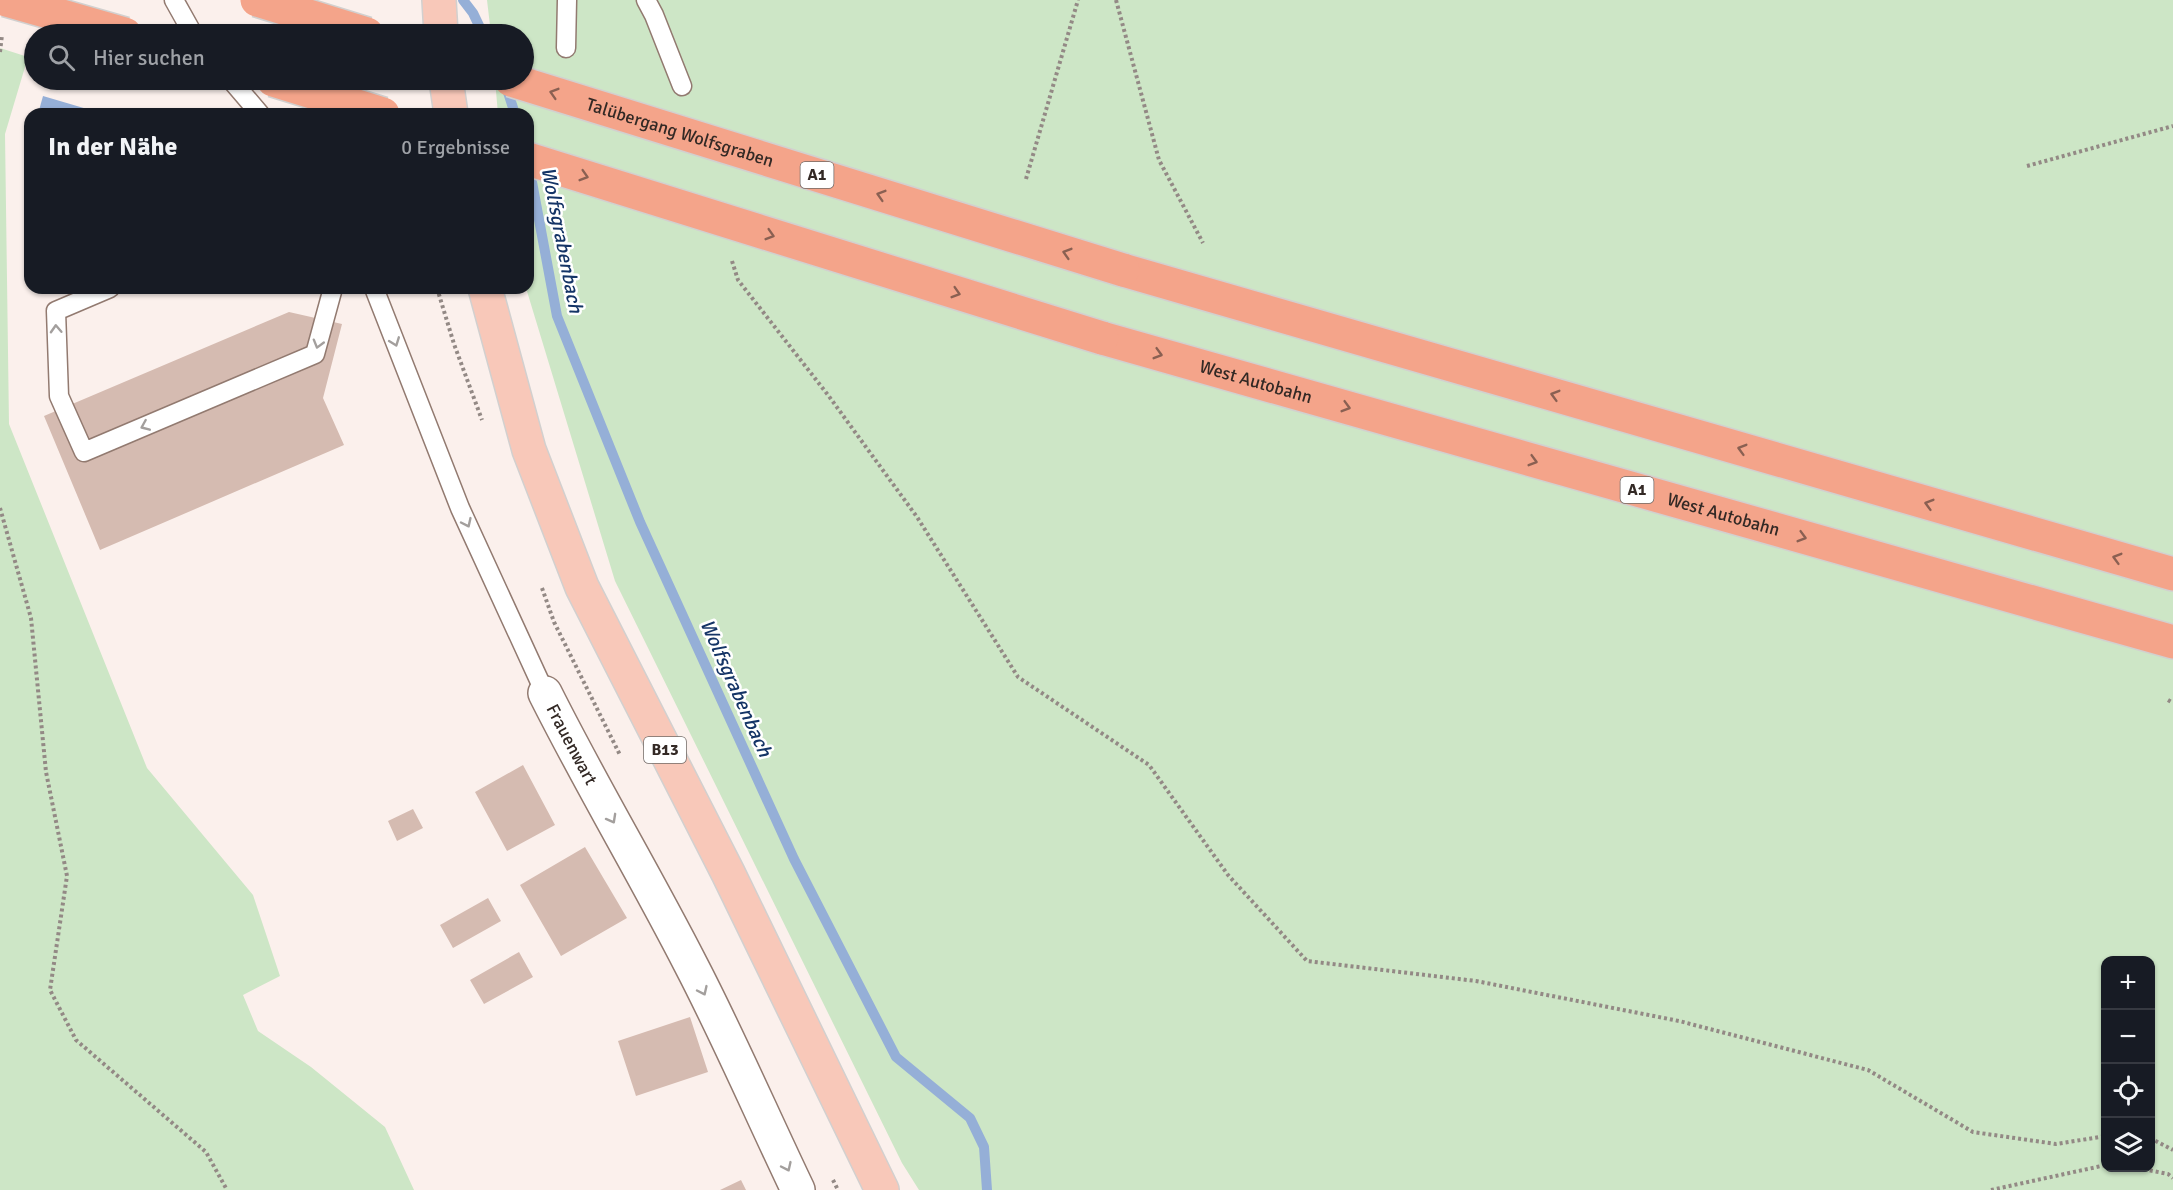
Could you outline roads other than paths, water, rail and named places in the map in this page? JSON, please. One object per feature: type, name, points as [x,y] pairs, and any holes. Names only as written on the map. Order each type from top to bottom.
[{"type":"highway","points":[[6,0],[90,24]]},
{"type":"highway","points":[[257,0],[335,24]]},
{"type":"highway","name":"Talübergang Wolfsgraben","points":[[534,87],[1123,270],[2173,574]]},
{"type":"highway","points":[[306,90],[364,108]]},
{"type":"highway","name":"West Autobahn","points":[[534,161],[1102,338],[2173,642]]},
{"type":"main road","points":[[439,0],[440,24]]},
{"type":"main road","points":[[447,90],[450,108]]},
{"type":"main road","name":"B13","points":[[487,294],[529,450],[582,587],[728,873],[882,1190]]},
{"type":"street","name":"Frauenwart","points":[[545,693],[576,756],[642,871],[692,967],[798,1190]]},
{"type":"lane","points":[[174,0],[188,24]]},
{"type":"lane","points":[[313,0],[315,24]]},
{"type":"lane","points":[[566,48],[567,0]]},
{"type":"lane","points":[[646,0],[682,86]]},
{"type":"lane","points":[[240,90],[255,108]]},
{"type":"lane","points":[[321,90],[324,108]]},
{"type":"lane","points":[[96,294],[56,311],[59,396],[84,453],[315,354],[331,294]]},
{"type":"lane","name":"Frauenwart","points":[[376,294],[460,508],[545,693]]},
{"type":"water","points":[[43,96],[84,108],[40,108]]},
{"type":"waterway","name":"Wolfsgrabenbach","points":[[463,0],[478,24]]},
{"type":"waterway","name":"Wolfsgrabenbach","points":[[507,90],[513,108]]},
{"type":"waterway","name":"Wolfsgrabenbach","points":[[534,193],[557,316],[640,522],[794,859],[896,1057],[970,1118],[984,1147],[987,1190]]}]
